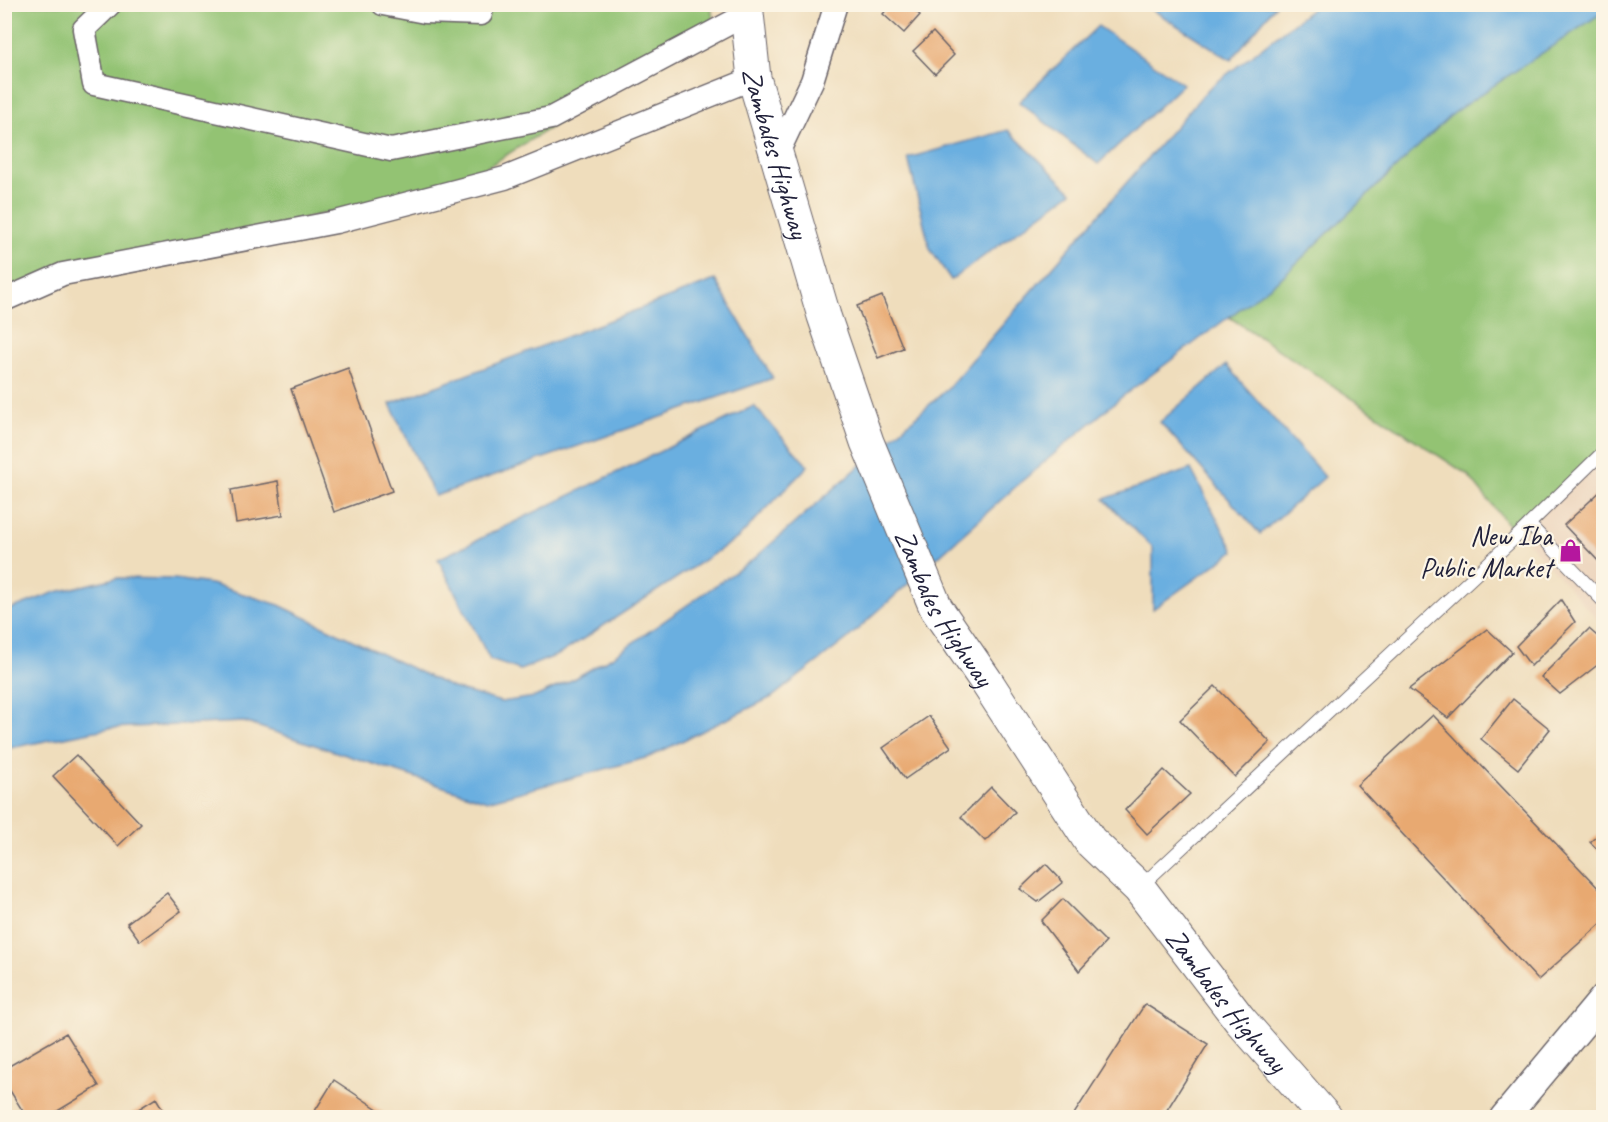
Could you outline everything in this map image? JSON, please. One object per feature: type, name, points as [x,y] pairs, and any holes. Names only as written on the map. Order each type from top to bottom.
[{"type":"main road","name":"Zambales Highway","points":[[747,9],[754,78],[824,316],[867,442],[929,593],[953,634],[1090,841],[1139,888],[1240,1020],[1326,1118]]},
{"type":"street","points":[[110,4],[84,28],[94,84],[391,150],[551,117],[747,9]]},
{"type":"street","points":[[383,4],[425,12],[481,14],[482,4]]},
{"type":"street","points":[[776,157],[812,81],[836,4]]},
{"type":"street","points":[[4,300],[63,274],[336,222],[505,178],[754,78]]},
{"type":"street","points":[[1504,1118],[1604,998]]},
{"type":"lane","points":[[1139,888],[1529,525],[1604,451]]},
{"type":"lane","points":[[1529,525],[1604,602]]},
{"type":"shaded area","name":"New Iba Public Market","points":[[1603,355],[1603,626],[1468,475]]},
{"type":"green space","points":[[5,5],[711,5],[714,25],[473,176],[5,294]]},
{"type":"green space","points":[[1603,12],[1603,451],[1517,536],[1468,475],[1229,317],[1281,278],[1453,113]]},
{"type":"water","points":[[1145,5],[1276,5],[1231,60]]},
{"type":"water","points":[[1317,5],[1603,5],[1603,12],[1453,113],[1281,278],[1119,399],[1022,481],[847,639],[772,697],[649,757],[487,801],[244,722],[110,728],[5,749],[5,611],[56,592],[116,578],[174,579],[211,584],[279,605],[453,688],[501,702],[535,697],[568,682],[612,657],[755,558],[945,391],[1208,89]]},
{"type":"water","points":[[1098,26],[1183,84],[1098,164],[1019,102]]},
{"type":"water","points":[[1008,130],[1072,192],[951,280],[930,249],[908,158]]},
{"type":"water","points":[[715,280],[773,378],[435,496],[390,404]]},
{"type":"water","points":[[1226,365],[1325,477],[1260,534],[1160,422]]},
{"type":"water","points":[[754,406],[808,466],[738,538],[560,654],[520,670],[490,660],[438,559]]},
{"type":"water","points":[[1191,469],[1234,551],[1153,609],[1153,548],[1104,499]]},
{"type":"building","points":[[891,4],[908,4],[920,15],[904,33],[883,14]]},
{"type":"building","points":[[933,32],[954,55],[935,74],[913,51]]},
{"type":"building","points":[[882,296],[903,348],[878,358],[857,306]]},
{"type":"building","points":[[348,368],[392,491],[334,512],[291,389]]},
{"type":"building","points":[[278,481],[283,515],[236,523],[231,490]]},
{"type":"building","points":[[1604,488],[1604,567],[1564,525]]},
{"type":"building","points":[[1561,600],[1575,622],[1531,666],[1516,646]]},
{"type":"building","points":[[1487,629],[1512,652],[1448,718],[1409,689]]},
{"type":"building","points":[[1589,629],[1604,642],[1604,660],[1560,694],[1541,677]]},
{"type":"building","points":[[1215,686],[1270,742],[1235,777],[1180,720]]},
{"type":"building","points":[[1513,699],[1550,729],[1518,769],[1481,739]]},
{"type":"building","points":[[1433,715],[1604,894],[1604,921],[1538,980],[1357,785]]},
{"type":"building","points":[[929,716],[951,747],[905,779],[883,748]]},
{"type":"building","points":[[76,755],[141,824],[118,846],[53,776]]},
{"type":"building","points":[[1164,770],[1190,794],[1147,834],[1125,810]]},
{"type":"building","points":[[991,787],[1015,812],[985,841],[961,817]]},
{"type":"building","points":[[1604,830],[1604,856],[1590,842]]},
{"type":"building","points":[[1046,864],[1063,882],[1038,902],[1020,889]]},
{"type":"building","points":[[167,893],[181,911],[140,941],[127,923]]},
{"type":"building","points":[[1063,899],[1106,942],[1079,971],[1041,921]]},
{"type":"building","points":[[1145,1004],[1208,1044],[1162,1118],[1079,1118],[1074,1114]]},
{"type":"building","points":[[66,1033],[99,1086],[46,1118],[27,1118],[4,1081],[4,1069]]},
{"type":"building","points":[[334,1080],[385,1114],[383,1118],[318,1118],[313,1114]]},
{"type":"building","points":[[156,1098],[168,1118],[124,1118]]},
{"type":"place","name":"New Iba Public Market","points":[[1570,551]]}]
